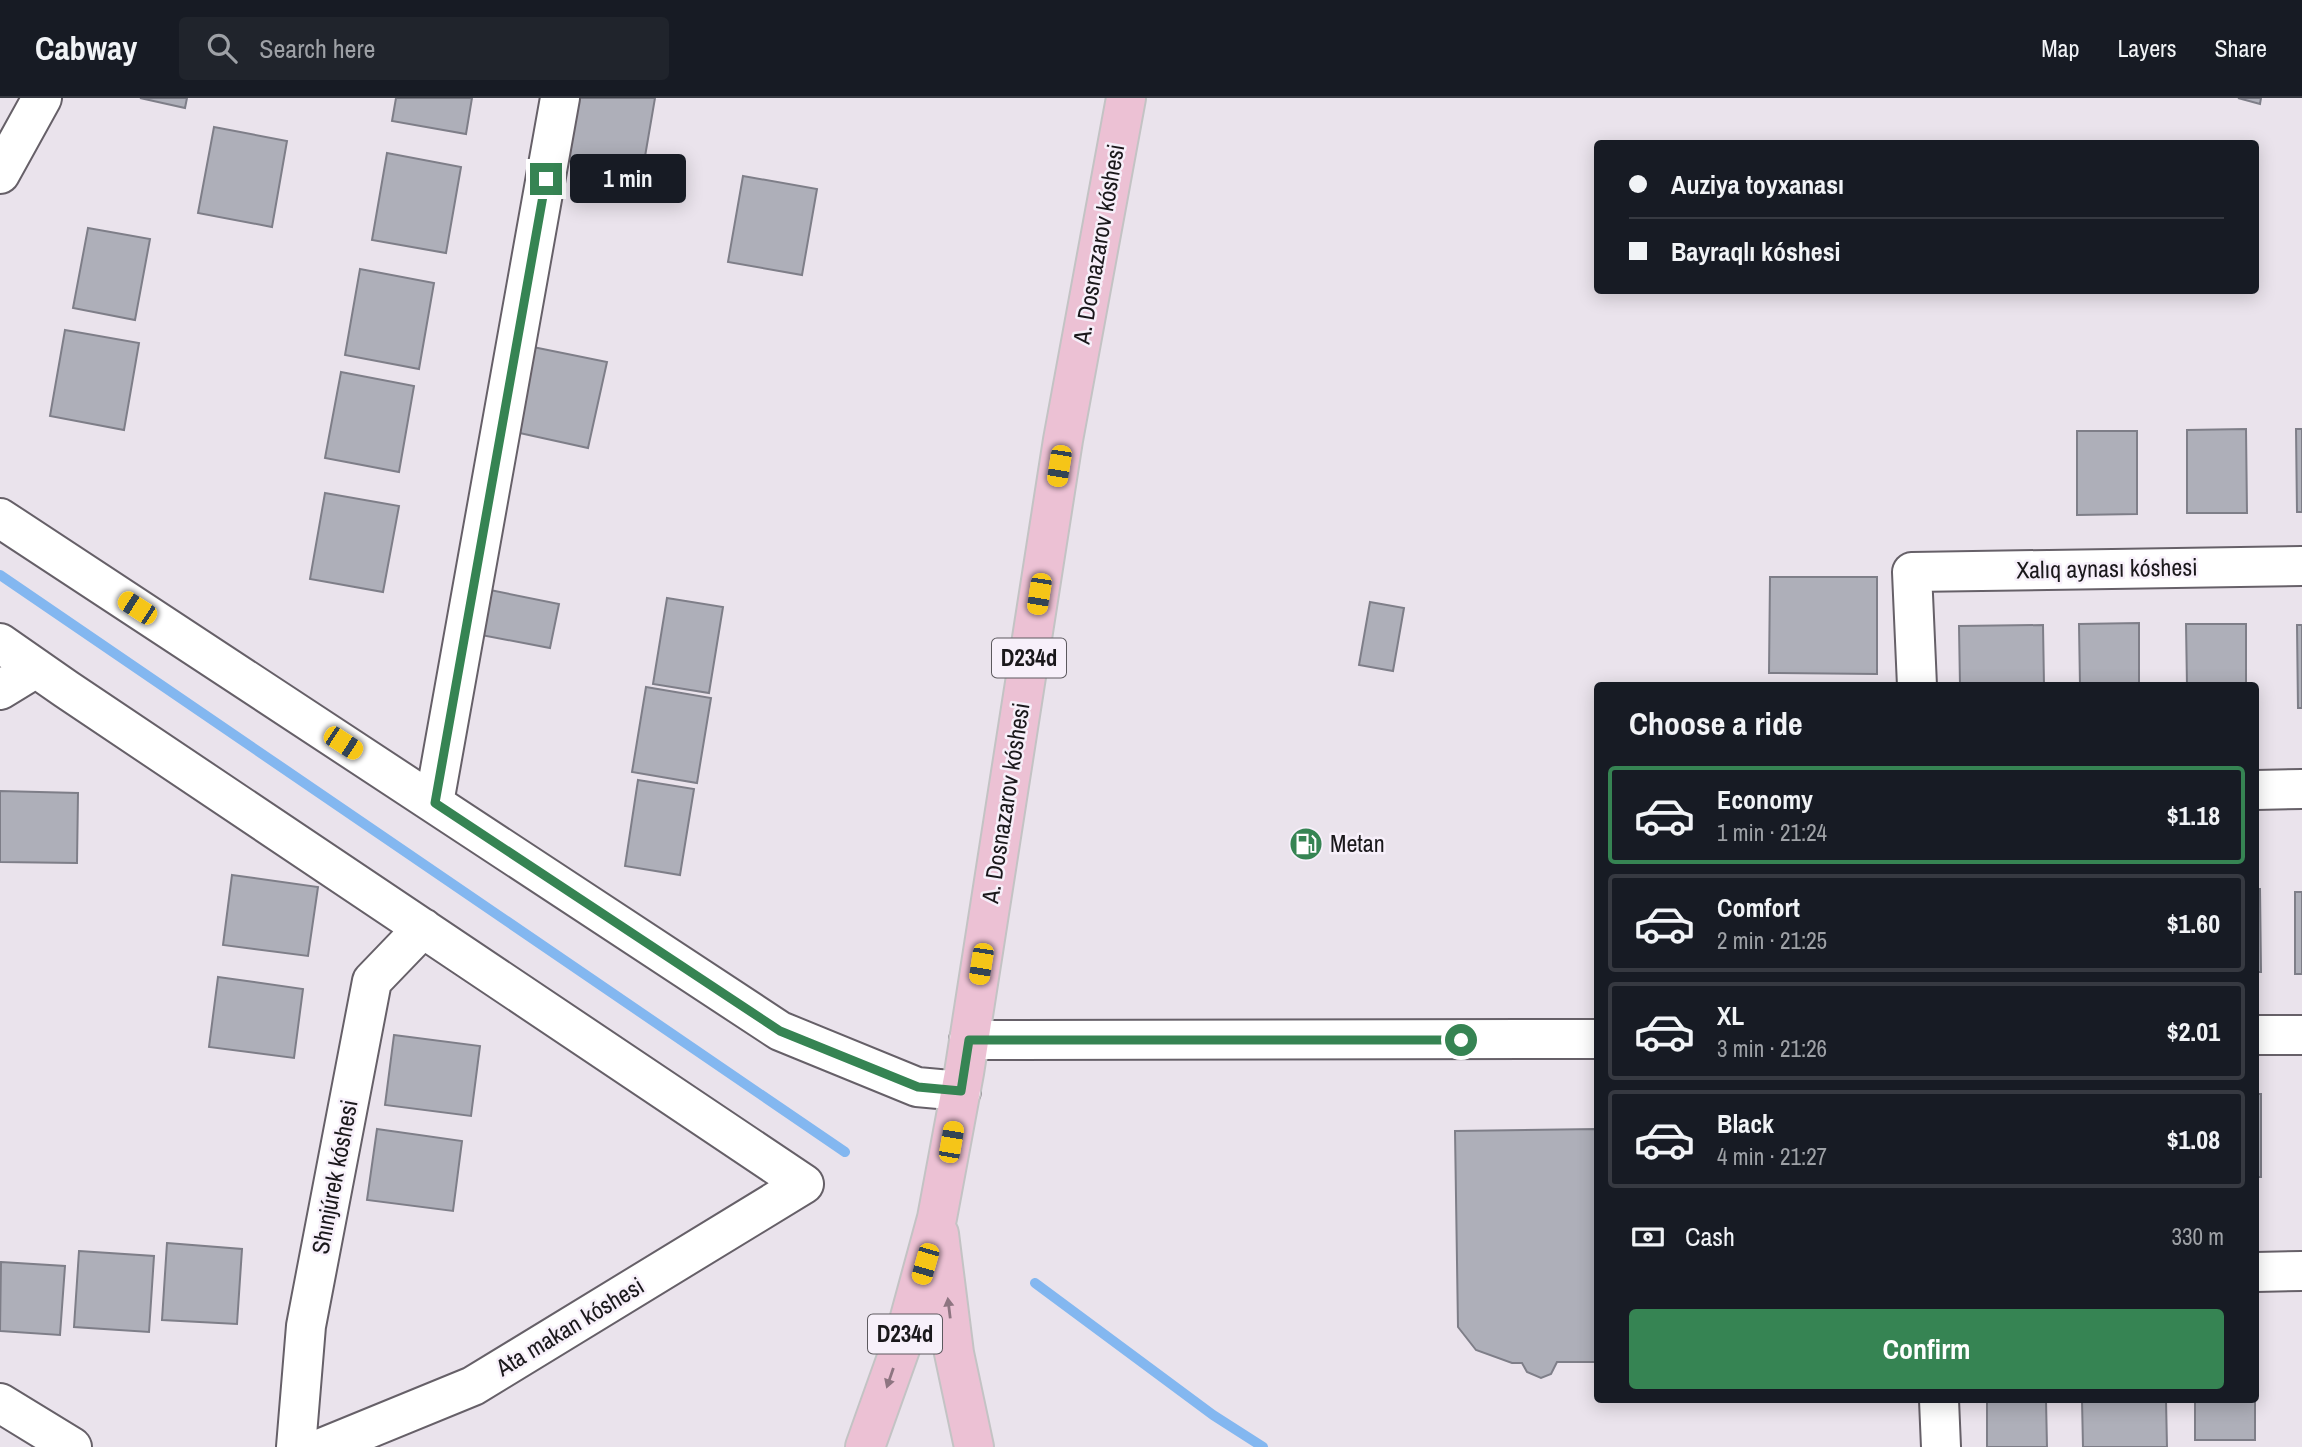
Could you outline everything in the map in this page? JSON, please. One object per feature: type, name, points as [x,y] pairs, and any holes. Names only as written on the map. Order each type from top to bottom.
[{"type":"main road","name":"A. Dosnazarov kóshesi","points":[[937,1218],[961,1091],[1063,440],[1126,98]]},
{"type":"main road","name":"D234d","points":[[865,1447],[906,1332],[937,1218]]},
{"type":"main road","name":"D234d","points":[[937,1218],[954,1353],[974,1447]]},
{"type":"street","points":[[0,174],[42,98]]},
{"type":"street","points":[[435,803],[560,98]]},
{"type":"street","points":[[0,518],[780,1031],[918,1087],[961,1091]]},
{"type":"street","name":"Xalıq aynası kóshesi","points":[[1917,682],[1912,572],[2302,566]]},
{"type":"street","points":[[0,643],[423,928]]},
{"type":"street","points":[[0,690],[36,668]]},
{"type":"street","points":[[2259,790],[2302,789]]},
{"type":"street","name":"Ata makan kóshesi","points":[[324,1447],[473,1386],[804,1184],[423,928]]},
{"type":"street","name":"Shınjúrek kóshesi","points":[[296,1447],[306,1326],[372,981],[423,928]]},
{"type":"street","points":[[2259,1035],[2302,1035]]},
{"type":"street","points":[[969,1040],[1594,1039]]},
{"type":"street","points":[[2259,1272],[2302,1271]]},
{"type":"street","points":[[0,1403],[72,1447]]},
{"type":"street","points":[[1939,1403],[1941,1447]]},
{"type":"building","points":[[140,98],[187,98],[185,108]]},
{"type":"building","points":[[396,98],[472,98],[466,134],[392,121]]},
{"type":"building","points":[[579,98],[655,98],[642,174],[568,161]]},
{"type":"building","points":[[2238,98],[2261,98],[2260,104]]},
{"type":"building","points":[[214,127],[287,141],[272,227],[198,213]]},
{"type":"building","points":[[387,153],[461,167],[446,253],[372,240]]},
{"type":"building","points":[[743,176],[817,189],[802,275],[728,262]]},
{"type":"building","points":[[88,228],[150,239],[135,320],[73,308]]},
{"type":"building","points":[[360,269],[434,283],[419,369],[345,355]]},
{"type":"building","points":[[65,330],[139,343],[124,430],[50,416]]},
{"type":"building","points":[[533,347],[607,362],[588,448],[515,432]]},
{"type":"building","points":[[341,372],[414,386],[399,472],[325,458]]},
{"type":"building","points":[[2246,429],[2247,513],[2187,513],[2187,430]]},
{"type":"building","points":[[2296,429],[2302,429],[2302,512],[2297,512]]},
{"type":"building","points":[[2077,431],[2137,431],[2137,514],[2077,515]]},
{"type":"building","points":[[325,493],[399,506],[383,592],[310,579]]},
{"type":"building","points":[[1770,577],[1877,577],[1877,674],[1769,673]]},
{"type":"building","points":[[485,589],[559,604],[550,648],[476,634]]},
{"type":"building","points":[[667,598],[723,607],[709,693],[653,684]]},
{"type":"building","points":[[1370,602],[1404,608],[1393,671],[1359,665]]},
{"type":"building","points":[[2139,623],[2139,682],[2080,682],[2079,624]]},
{"type":"building","points":[[2186,624],[2246,624],[2246,682],[2187,682]]},
{"type":"building","points":[[2043,625],[2044,682],[1960,682],[1959,626]]},
{"type":"building","points":[[2297,625],[2302,625],[2302,708],[2298,708]]},
{"type":"building","points":[[646,687],[711,698],[697,783],[632,772]]},
{"type":"building","points":[[638,780],[694,789],[680,875],[625,866]]},
{"type":"building","points":[[0,791],[78,793],[77,863],[0,862]]},
{"type":"building","points":[[232,875],[318,887],[308,956],[223,945]]},
{"type":"building","points":[[2259,889],[2260,889],[2259,972]]},
{"type":"building","points":[[2295,892],[2302,892],[2302,974],[2295,974]]},
{"type":"building","points":[[218,977],[303,989],[294,1058],[209,1047]]},
{"type":"building","points":[[394,1035],[480,1046],[471,1116],[385,1105]]},
{"type":"building","points":[[2259,1094],[2261,1094],[2259,1177]]},
{"type":"building","points":[[377,1129],[462,1141],[453,1211],[367,1200]]},
{"type":"building","points":[[1594,1129],[1594,1362],[1557,1362],[1551,1374],[1541,1378],[1527,1372],[1522,1363],[1512,1363],[1476,1350],[1458,1327],[1455,1131]]},
{"type":"building","points":[[167,1243],[242,1249],[237,1324],[162,1320]]},
{"type":"building","points":[[79,1251],[154,1256],[149,1332],[74,1327]]},
{"type":"building","points":[[1,1262],[65,1266],[60,1335],[0,1331]]},
{"type":"building","points":[[1987,1403],[2046,1403],[2047,1447],[1987,1447]]},
{"type":"building","points":[[2082,1403],[2166,1403],[2167,1447],[2083,1447]]},
{"type":"building","points":[[2195,1403],[2255,1403],[2255,1440],[2195,1440]]},
{"type":"waterway","points":[[0,575],[845,1152]]},
{"type":"waterway","points":[[1035,1283],[1213,1415],[1263,1447]]},
{"type":"place","name":"Metan","points":[[1306,844]]},
{"type":"route","points":[[546,179],[435,803],[780,1031],[918,1087],[961,1091],[969,1040],[1461,1040]]}]
